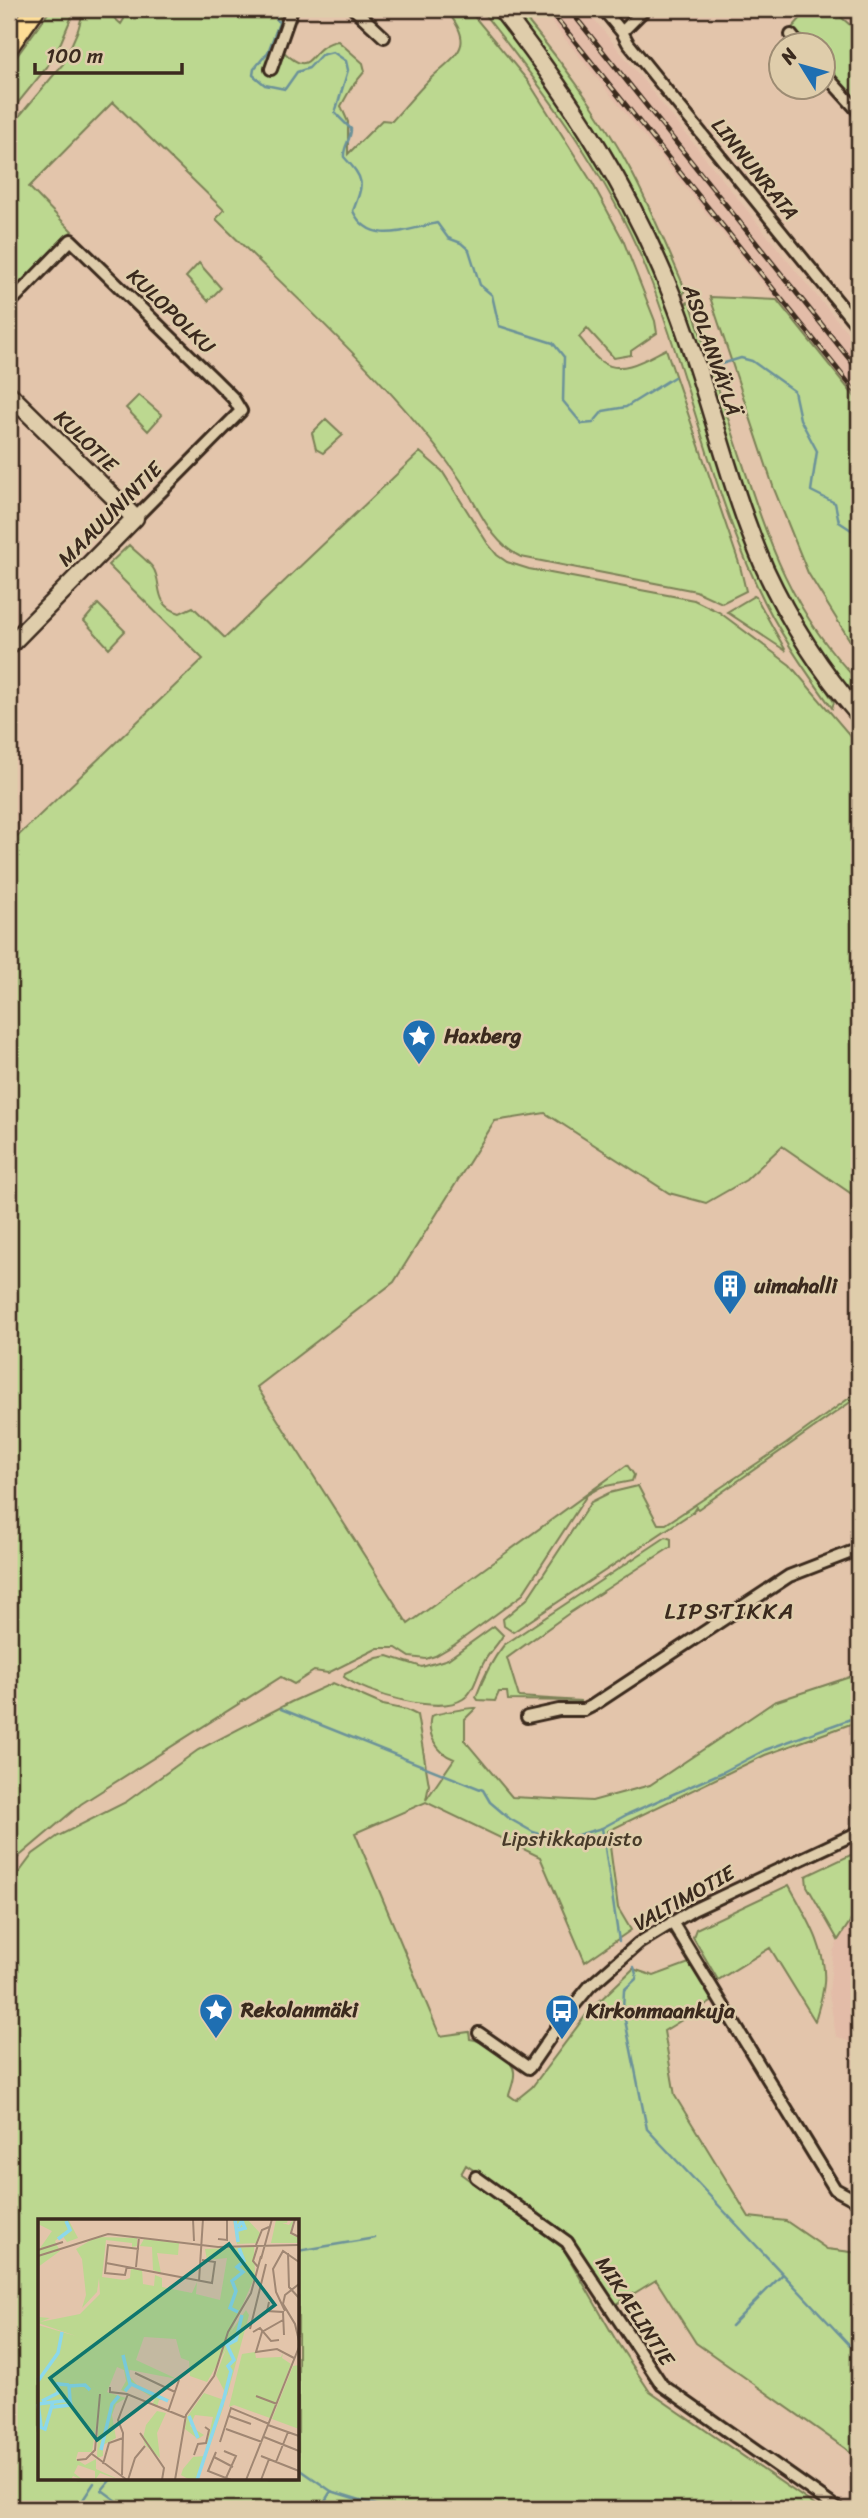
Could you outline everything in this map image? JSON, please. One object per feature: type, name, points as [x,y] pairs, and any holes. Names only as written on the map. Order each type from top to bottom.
[{"type":"main road","points":[[9,46],[36,9]]},
{"type":"main road","name":"ASOLANVÄYLÄ","points":[[501,9],[593,136],[645,230],[689,342],[724,455],[764,567],[802,639],[859,716]]},
{"type":"main road","name":"KULOTIE","points":[[9,394],[135,518]]},
{"type":"main road","name":"MAAUUNINTIE","points":[[9,646],[135,518]]},
{"type":"street","points":[[271,69],[292,9]]},
{"type":"street","points":[[354,9],[384,37]]},
{"type":"street","name":"LINNUNRATA","points":[[603,9],[859,328]]},
{"type":"street","points":[[622,32],[645,9]]},
{"type":"street","points":[[836,86],[859,111]]},
{"type":"street","name":"KULOPOLKU","points":[[9,303],[71,240],[233,398],[241,411]]},
{"type":"street","name":"MAAUUNINTIE","points":[[135,518],[241,411]]},
{"type":"street","points":[[527,1717],[559,1710],[584,1710],[592,1706],[789,1576],[859,1549]]},
{"type":"street","name":"VALTIMOTIE","points":[[479,2034],[529,2068],[562,2020],[590,1986],[630,1950],[672,1922],[859,1832]]},
{"type":"street","points":[[672,1922],[835,2189],[859,2202]]},
{"type":"street","name":"MIKAELINTIE","points":[[475,2177],[567,2242],[662,2385],[838,2509]]},
{"type":"shaded area","points":[[541,9],[586,9],[859,346],[859,402]]},
{"type":"shaded area","points":[[859,1908],[859,2046],[836,2036],[829,1993],[833,1952],[843,1930]]},
{"type":"green space","points":[[51,9],[75,9],[47,67],[9,114],[9,67]]},
{"type":"green space","points":[[84,9],[104,9],[121,24],[124,19],[116,9],[276,9],[283,24],[275,43],[288,56],[304,63],[327,44],[338,41],[363,63],[365,71],[341,106],[348,122],[348,154],[382,120],[392,121],[455,56],[462,41],[455,22],[445,9],[468,9],[528,81],[593,184],[623,240],[655,321],[657,333],[631,351],[631,355],[614,358],[587,328],[579,337],[599,360],[610,366],[635,364],[666,349],[740,566],[746,591],[722,603],[696,591],[521,557],[510,550],[492,532],[457,475],[402,406],[342,342],[216,219],[224,210],[113,102],[29,187],[72,231],[9,296],[9,127],[12,129],[16,120],[63,64]]},
{"type":"green space","points":[[480,9],[491,9],[571,112],[643,241],[795,640],[834,702],[832,708],[801,664],[757,586],[726,510],[649,276],[615,204],[575,136]]},
{"type":"green space","points":[[509,9],[518,9],[548,46],[617,146],[665,242],[685,289],[683,295],[679,294],[644,213],[618,162],[574,95]]},
{"type":"green space","points":[[809,9],[832,9],[859,33],[859,103],[836,79],[836,32],[794,32],[791,29]]},
{"type":"green space","points":[[199,263],[221,288],[208,301],[186,277]]},
{"type":"green space","points":[[710,297],[777,300],[859,402],[859,655],[808,573],[774,489]]},
{"type":"green space","points":[[688,302],[772,546],[784,574],[816,629],[859,682],[859,707],[826,665],[774,575],[753,520],[688,322],[684,305]]},
{"type":"green space","points":[[139,395],[162,415],[148,431],[126,408]]},
{"type":"green space","points":[[326,419],[343,435],[323,453],[316,449],[312,433]]},
{"type":"green space","points":[[420,452],[442,471],[488,544],[507,562],[529,569],[694,600],[719,612],[790,665],[859,746],[859,1199],[782,1146],[746,1180],[706,1203],[669,1193],[545,1113],[495,1121],[394,1282],[257,1387],[408,1624],[627,1465],[634,1475],[632,1481],[601,1487],[587,1495],[522,1595],[454,1645],[426,1659],[410,1657],[396,1648],[378,1648],[328,1673],[314,1671],[294,1684],[281,1677],[81,1804],[9,1865],[9,830],[17,837],[203,659],[108,565],[129,545],[153,568],[165,605],[180,613],[193,607],[225,638]]},
{"type":"green space","points":[[756,597],[786,651],[727,612]]},
{"type":"green space","points":[[98,604],[125,631],[109,648],[84,621]]},
{"type":"green space","points":[[859,1391],[859,1396],[698,1509],[696,1507],[693,1512],[513,1632],[504,1626],[503,1619],[527,1599],[591,1502],[609,1493],[638,1486],[658,1524],[666,1524],[786,1444]]},
{"type":"green space","points":[[666,1537],[671,1539],[671,1547],[568,1614],[507,1658],[519,1697],[581,1701],[508,1700],[507,1692],[499,1692],[495,1701],[478,1700],[476,1697],[485,1676],[504,1645]]},
{"type":"green space","points":[[494,1626],[503,1635],[486,1658],[470,1692],[463,1699],[452,1703],[421,1704],[385,1696],[344,1677],[345,1673],[377,1658],[388,1656],[422,1667],[448,1659]]},
{"type":"green space","name":"Lipstikkapuisto","points":[[859,1674],[859,1721],[765,1755],[608,1831],[618,1908],[631,1930],[585,1962],[540,1857],[426,1802],[355,1833],[440,2036],[469,2032],[470,2039],[489,2046],[503,2056],[513,2067],[514,2078],[509,2095],[516,2100],[532,2087],[589,2011],[633,1969],[654,1976],[689,1963],[713,2001],[664,2031],[675,2096],[749,2217],[786,2221],[827,2249],[859,2253],[859,2458],[696,2343],[656,2280],[615,2305],[569,2237],[466,2165],[461,2174],[563,2248],[617,2342],[650,2392],[820,2509],[9,2509],[9,1905],[13,1892],[9,1886],[33,1854],[58,1836],[126,1802],[198,1750],[333,1683],[383,1705],[417,1715],[429,1785],[426,1800],[454,1759],[434,1742],[430,1729],[431,1716],[476,1708],[465,1719],[465,1741],[512,1797],[592,1801],[650,1785],[774,1702]]},
{"type":"green space","points":[[859,1851],[859,1908],[838,1940],[807,1886],[806,1876]]},
{"type":"green space","points":[[789,1885],[814,1932],[822,1957],[824,1983],[815,2021],[770,1948],[718,1980],[693,1937],[696,1929]]},
{"type":"waterway","points":[[271,9],[279,23],[268,52],[254,69],[253,75],[265,85],[285,89],[297,72],[309,68],[321,55],[333,52],[346,61],[348,70],[335,113],[351,129],[344,157],[359,177],[361,187],[353,211],[360,222],[369,229],[390,233],[437,223],[448,238],[461,243],[469,250],[480,285],[492,295],[499,326],[553,343],[564,357],[563,401],[582,424],[593,423],[603,411],[626,407],[674,377]]},
{"type":"waterway","points":[[718,365],[741,358],[752,361],[794,391],[800,419],[817,451],[811,491],[835,503],[839,522],[859,535]]},
{"type":"waterway","points":[[281,1709],[483,1790],[490,1802],[510,1819],[533,1832],[560,1840],[602,1828]]},
{"type":"waterway","points":[[619,1941],[602,1828],[765,1750],[859,1716]]},
{"type":"waterway","points":[[634,1967],[637,1978],[624,1990],[623,2010],[647,2129],[859,2355]]},
{"type":"waterway","points":[[299,2251],[375,2238]]},
{"type":"waterway","points":[[731,2326],[783,2274]]},
{"type":"waterway","points":[[299,2469],[331,2491],[320,2509]]},
{"type":"waterway","points":[[110,2480],[102,2490],[128,2509]]},
{"type":"waterway","points":[[77,2509],[94,2483]]},
{"type":"waterway","points":[[331,2491],[383,2507],[382,2509]]},
{"type":"railway","points":[[549,9],[859,396]]},
{"type":"railway","points":[[569,9],[859,371]]},
{"type":"place","name":"Haxberg","points":[[419,1066]]},
{"type":"place","name":"uimahalli","points":[[730,1316]]},
{"type":"place","name":"Rekolanmäki","points":[[216,2040]]},
{"type":"place","name":"Kirkonmaankuja","points":[[562,2041]]},
{"type":"district","name":"LIPSTIKKA","points":[[730,1611]]}]
